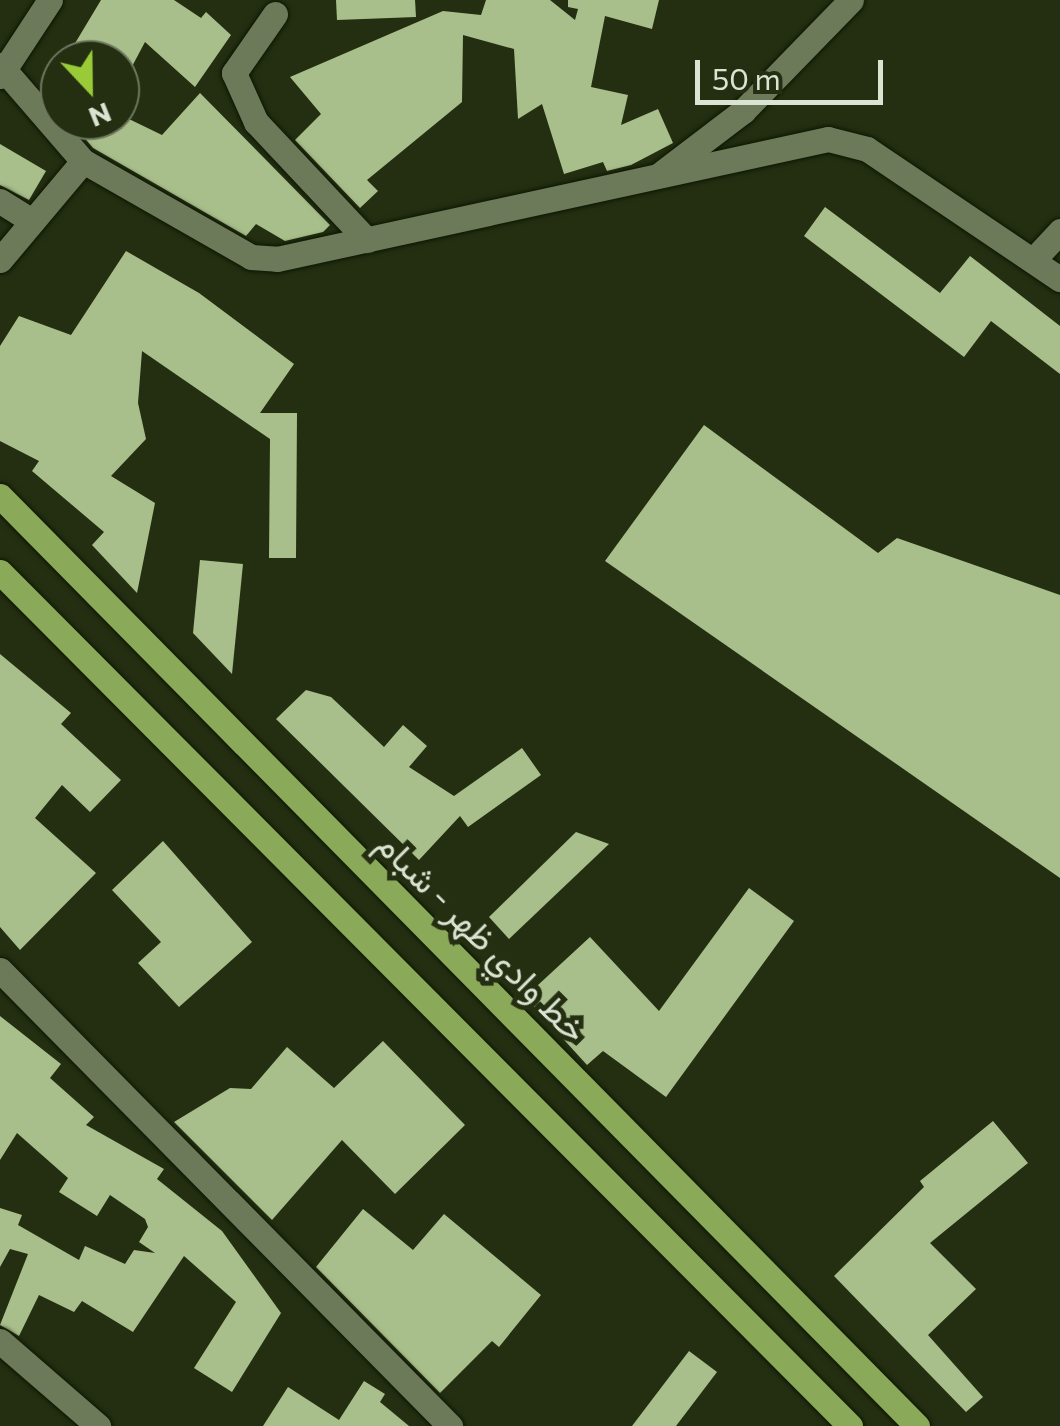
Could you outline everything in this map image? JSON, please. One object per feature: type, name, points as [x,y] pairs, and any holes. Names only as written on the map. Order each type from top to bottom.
[{"type":"main road","name":"خط وادي ظهر - شبام","points":[[0,496],[916,1426]]},
{"type":"main road","points":[[0,572],[850,1426]]},
{"type":"street","points":[[50,0],[2,70],[83,160],[252,257],[277,259],[842,140],[867,149],[1035,258],[1060,279]]},
{"type":"street","points":[[652,180],[743,111],[851,0]]},
{"type":"street","points":[[275,14],[234,73],[256,122],[367,240]]},
{"type":"street","points":[[0,260],[83,160]]},
{"type":"street","points":[[0,202],[32,221]]},
{"type":"street","points":[[1035,258],[1060,231]]},
{"type":"street","points":[[0,970],[450,1426]]},
{"type":"street","points":[[0,1342],[98,1426]]},
{"type":"building","points":[[101,0],[174,0],[201,18],[206,12],[231,35],[195,87],[145,42],[140,51],[140,40],[77,40]]},
{"type":"building","points":[[336,0],[415,0],[416,17],[337,20]]},
{"type":"building","points":[[486,0],[550,0],[575,20],[578,9],[568,7],[568,0],[659,0],[652,29],[605,16],[591,87],[628,95],[621,125],[658,109],[673,143],[631,165],[607,171],[603,162],[564,174],[542,104],[518,119],[514,49],[463,35],[462,102],[367,180],[378,191],[360,208],[295,140],[321,114],[290,77],[443,11],[481,15]]},
{"type":"building","points":[[200,93],[330,225],[323,232],[285,241],[256,224],[246,236],[93,148],[86,140],[140,140],[140,124],[162,135]]},
{"type":"building","points":[[0,144],[46,171],[29,200],[0,185]]},
{"type":"building","points":[[825,207],[940,293],[970,256],[1060,326],[1060,374],[991,321],[964,357],[804,236]]},
{"type":"building","points":[[126,251],[199,293],[294,364],[260,413],[297,413],[296,558],[269,558],[270,439],[142,351],[138,403],[146,439],[111,476],[155,503],[137,593],[92,545],[104,532],[32,471],[39,461],[0,441],[0,346],[19,316],[71,335]]},
{"type":"building","points":[[704,425],[878,553],[897,538],[1060,595],[1060,878],[605,561]]},
{"type":"building","points":[[200,560],[243,564],[232,674],[193,633]]},
{"type":"building","points":[[0,654],[71,713],[61,724],[121,780],[90,812],[62,785],[35,818],[96,873],[20,950],[0,927]]},
{"type":"building","points":[[306,690],[331,697],[384,747],[403,725],[427,746],[409,767],[454,796],[522,748],[541,775],[468,827],[460,816],[419,860],[276,719]]},
{"type":"building","points":[[576,832],[609,844],[509,939],[489,917]]},
{"type":"building","points":[[163,841],[252,942],[179,1007],[138,963],[161,942],[112,890]]},
{"type":"building","points":[[749,888],[794,921],[666,1097],[603,1051],[587,1065],[525,997],[590,937],[659,1011]]},
{"type":"building","points":[[0,1016],[61,1064],[50,1078],[94,1117],[86,1125],[164,1169],[157,1179],[222,1231],[281,1313],[232,1392],[194,1368],[236,1302],[184,1256],[133,1332],[82,1301],[74,1312],[39,1295],[19,1336],[0,1325],[28,1254],[10,1249],[0,1267],[0,1208],[22,1215],[18,1225],[79,1260],[85,1246],[125,1264],[134,1250],[155,1253],[139,1242],[148,1227],[145,1219],[110,1195],[97,1216],[59,1192],[68,1178],[17,1133],[0,1160]]},
{"type":"building","points":[[383,1041],[465,1125],[395,1194],[342,1140],[272,1220],[174,1122],[230,1088],[251,1089],[287,1047],[334,1088]]},
{"type":"building","points":[[993,1121],[1028,1163],[930,1243],[976,1289],[928,1335],[983,1397],[966,1412],[834,1276],[924,1187],[920,1181]]},
{"type":"building","points":[[363,1209],[413,1250],[444,1214],[541,1295],[499,1347],[492,1341],[440,1393],[316,1267]]},
{"type":"building","points":[[689,1351],[717,1372],[676,1426],[632,1426]]},
{"type":"building","points":[[364,1381],[385,1394],[380,1402],[409,1426],[263,1426],[288,1387],[339,1420]]}]
